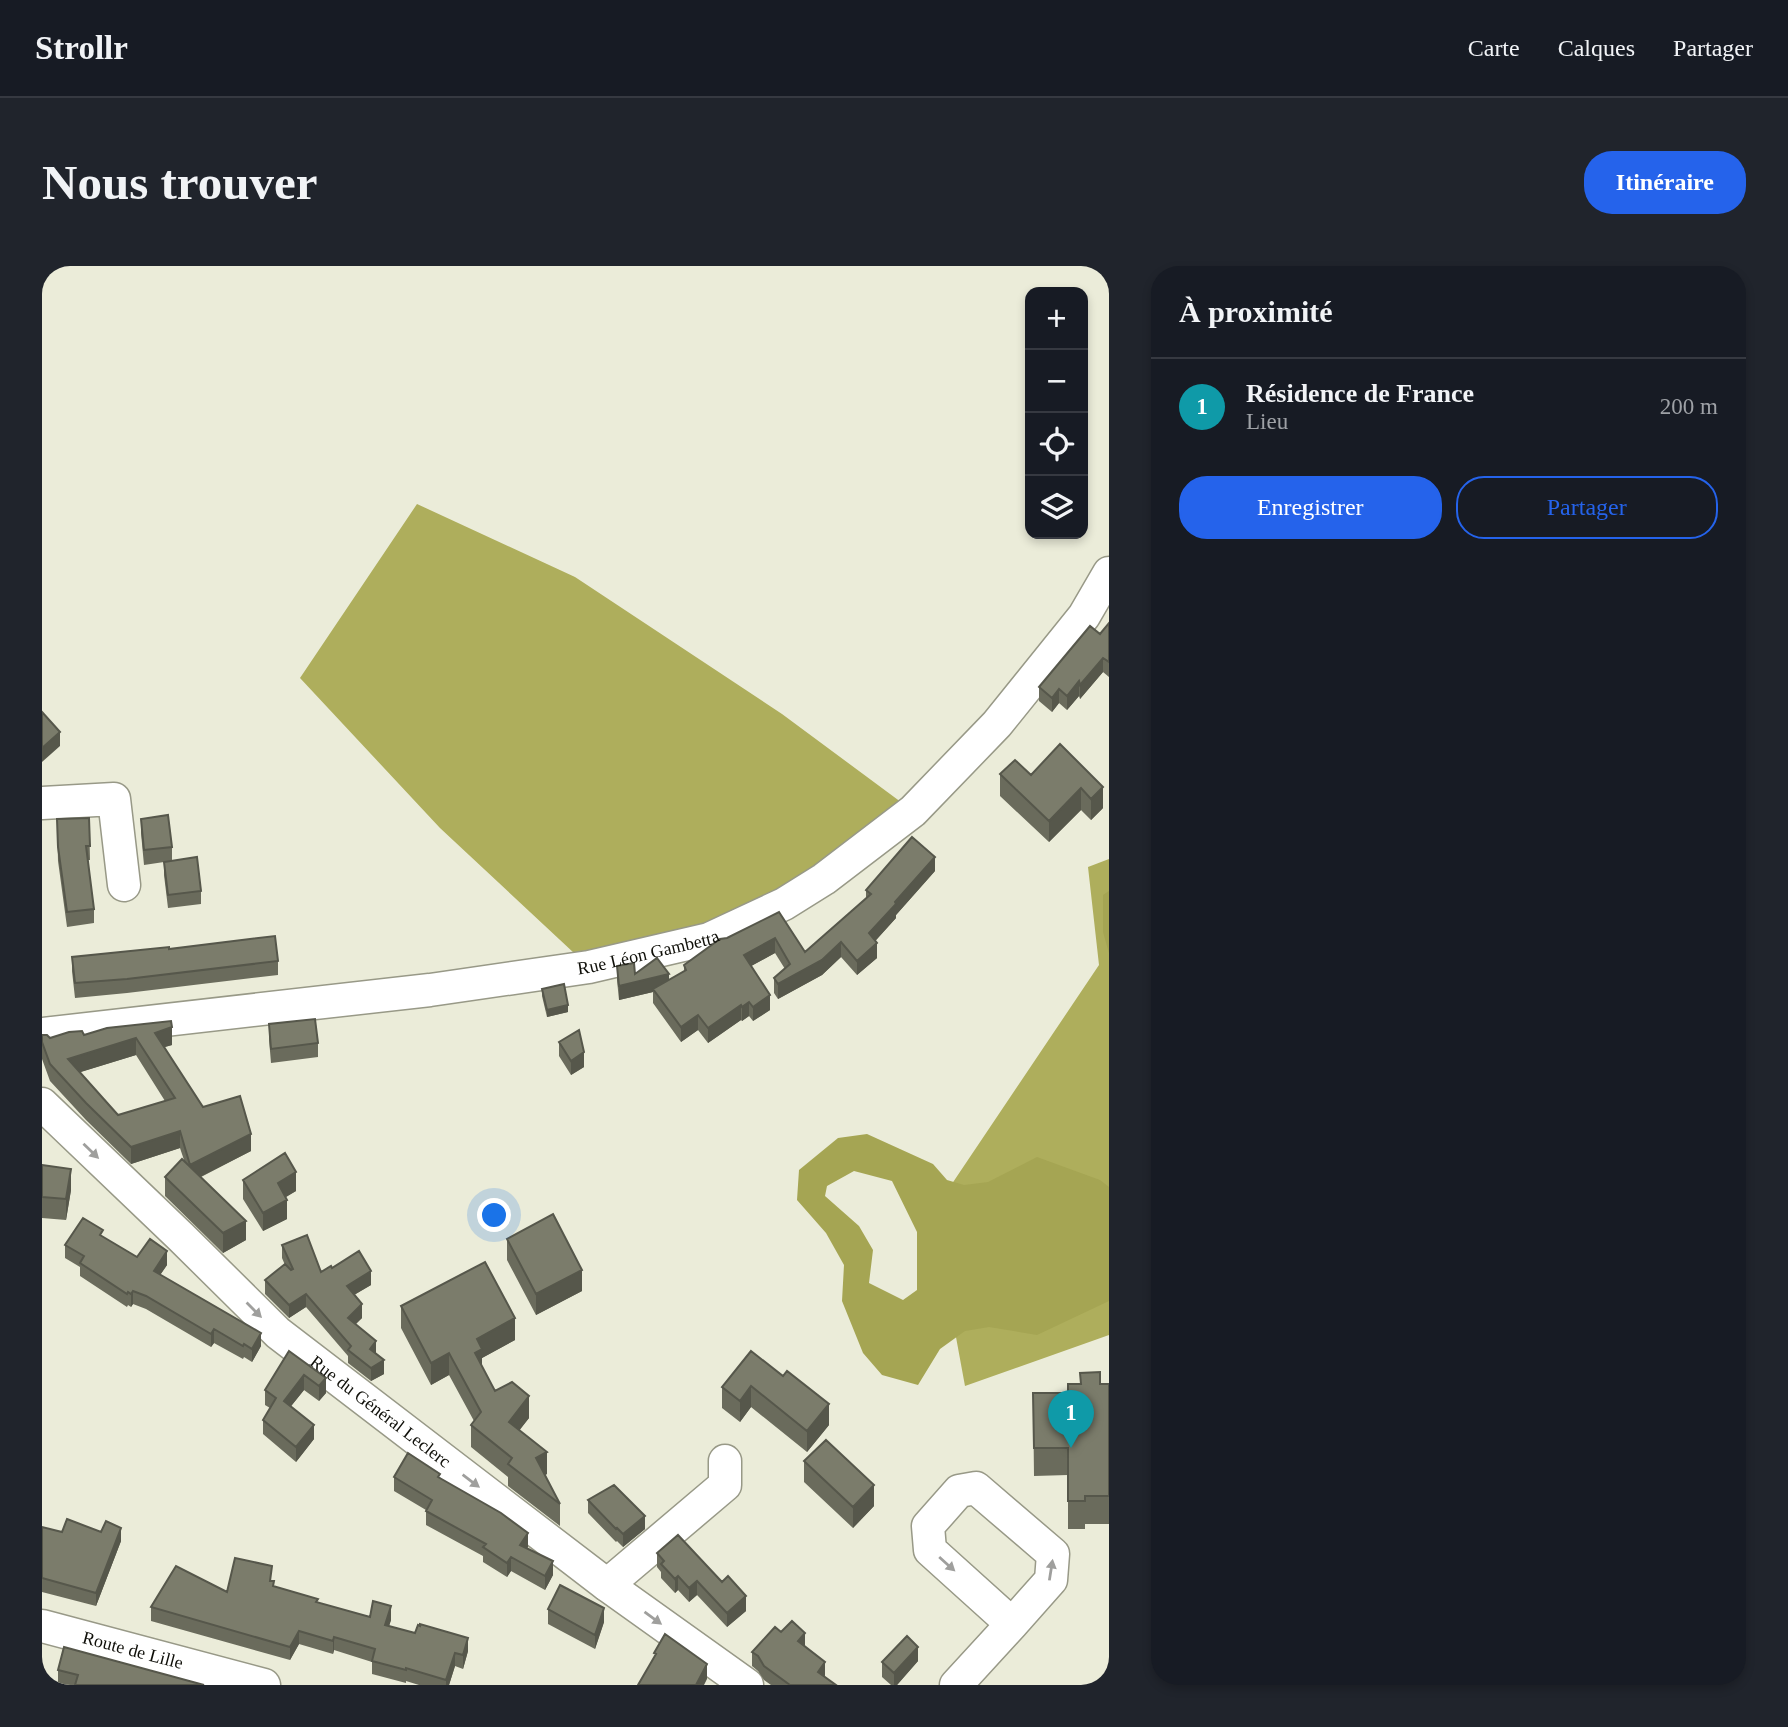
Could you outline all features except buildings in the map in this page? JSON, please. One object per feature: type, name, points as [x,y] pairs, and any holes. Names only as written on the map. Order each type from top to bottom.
[{"type":"street","name":"Rue Léon Gambetta","points":[[42,1034],[430,990],[589,967],[709,939],[784,904],[824,879],[913,811],[997,724],[1084,615],[1109,573]]},
{"type":"street","points":[[42,803],[114,799],[124,885]]},
{"type":"street","name":"Rue du Général Leclerc","points":[[42,1104],[278,1333],[607,1585],[747,1685]]},
{"type":"street","points":[[607,1585],[725,1485],[725,1461]]},
{"type":"street","points":[[956,1685],[1012,1625]]},
{"type":"street","name":"Route de Lille","points":[[42,1626],[264,1685]]},
{"type":"shaded area","points":[[417,504],[575,577],[782,714],[913,811],[824,879],[589,967],[440,828],[300,678]]},
{"type":"shaded area","points":[[1109,859],[1109,1335],[965,1386],[933,1212],[1099,965],[1088,867]]},
{"type":"shaded area","points":[[1109,891],[1109,953],[1103,932],[1103,895]]},
{"type":"shaded area","points":[[867,1134],[933,1164],[947,1180],[964,1185],[988,1182],[1037,1157],[1100,1180],[1109,1187],[1109,1301],[1037,1335],[989,1327],[965,1331],[940,1349],[918,1385],[882,1375],[863,1353],[842,1301],[844,1265],[826,1233],[797,1200],[799,1170],[838,1138]],"holes":[[[854,1171],[892,1181],[917,1232],[917,1290],[903,1300],[869,1283],[873,1250],[859,1226],[825,1196],[827,1186]]]},
{"type":"place","name":"Résidence de France","points":[[1071,1448]]}]
